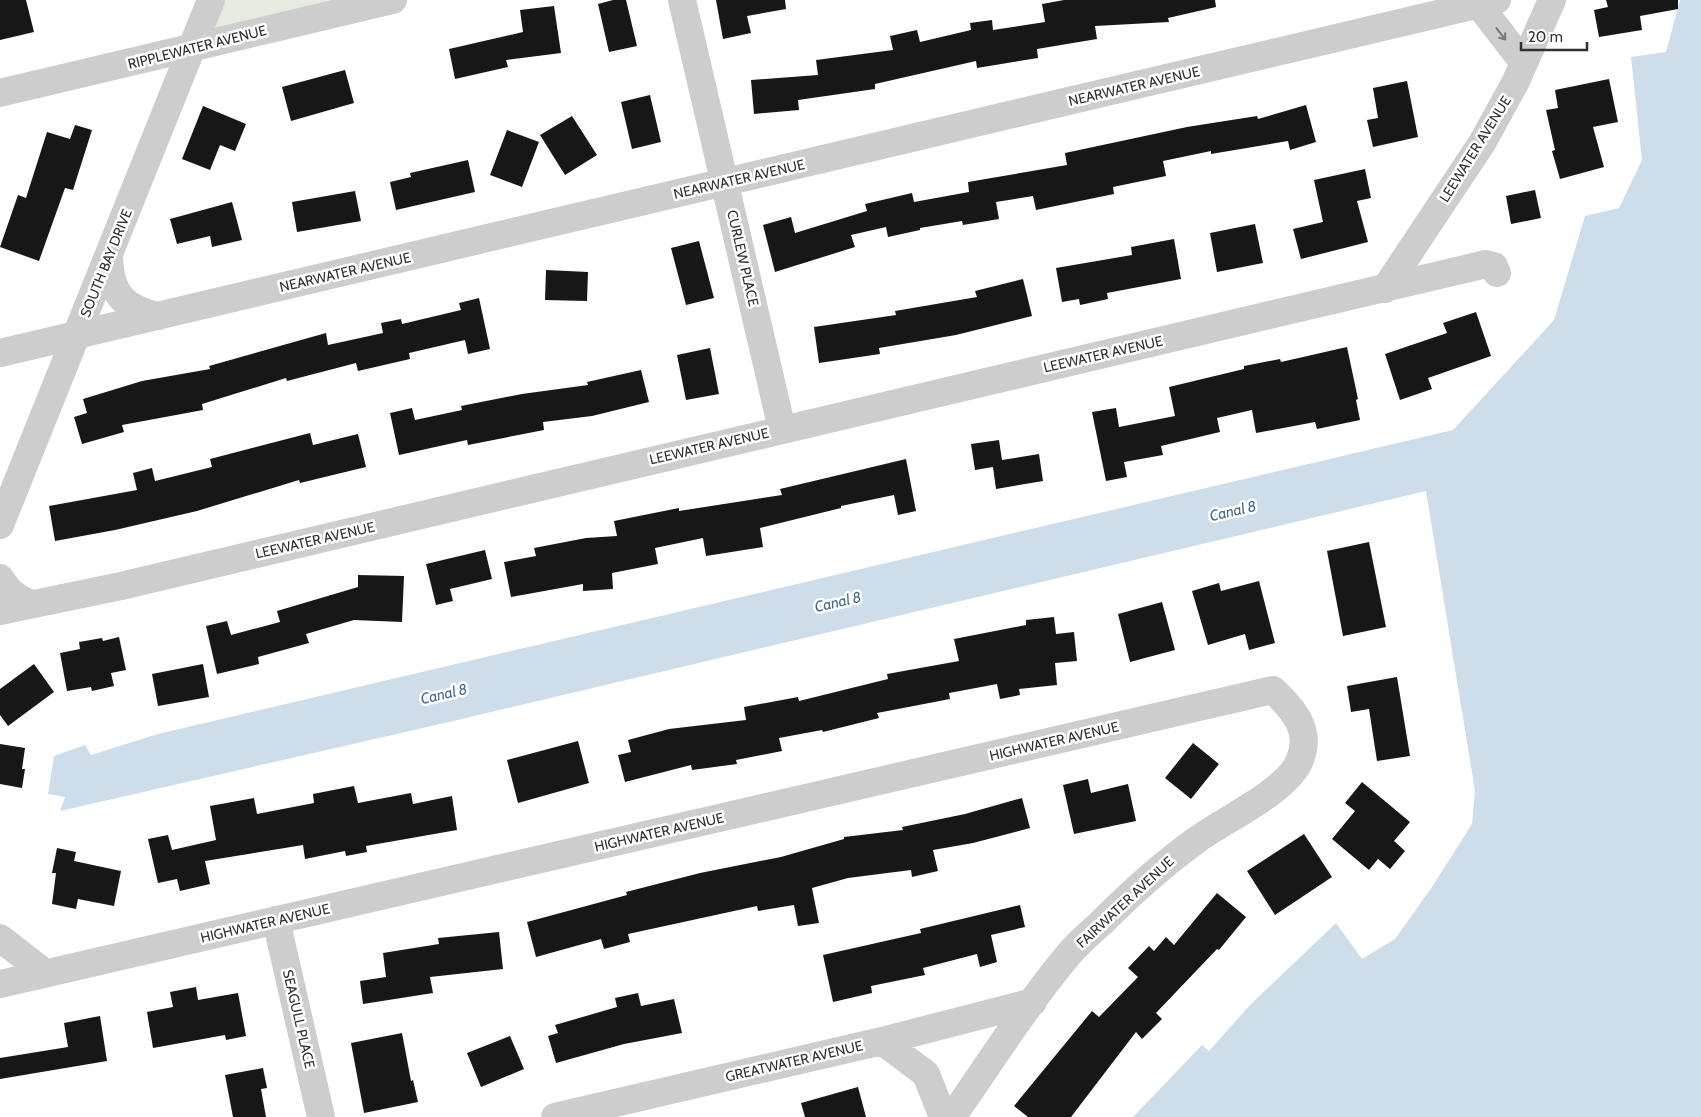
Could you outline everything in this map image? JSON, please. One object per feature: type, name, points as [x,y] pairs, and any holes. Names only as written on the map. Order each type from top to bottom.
[{"type":"street","name":"SOUTH BAY DRIVE","points":[[0,525],[211,0]]},
{"type":"street","name":"RIPPLEWATER AVENUE","points":[[0,93],[119,66],[192,46],[394,0]]},
{"type":"street","name":"CURLEW PLACE","points":[[682,0],[782,429]]},
{"type":"street","name":"LEEWATER AVENUE","points":[[1385,289],[1482,142],[1515,83],[1552,0]]},
{"type":"street","name":"NEARWATER AVENUE","points":[[0,353],[1488,2],[1523,62]]},
{"type":"street","points":[[109,255],[112,283],[117,293],[136,311],[159,316]]},
{"type":"street","name":"LEEWATER AVENUE","points":[[0,611],[130,583],[1486,264],[1494,266],[1498,273]]},
{"type":"street","points":[[0,578],[13,595],[20,600],[33,604]]},
{"type":"street","name":"HIGHWATER AVENUE","points":[[0,984],[1273,690]]},
{"type":"street","name":"FAIRWATER AVENUE","points":[[952,1117],[1069,954],[1137,887],[1180,852],[1224,821],[1276,789],[1291,776],[1300,761],[1304,744],[1302,729],[1293,708],[1273,690]]},
{"type":"street","name":"SEAGULL PLACE","points":[[276,920],[322,1117]]},
{"type":"street","points":[[0,938],[45,973]]},
{"type":"street","name":"GREATWATER AVENUE","points":[[555,1117],[882,1040],[1033,1002]]},
{"type":"street","points":[[882,1040],[926,1074],[943,1117]]},
{"type":"shaded area","points":[[213,0],[378,0],[196,43]]},
{"type":"water","name":"Canal 8","points":[[1680,0],[1701,0],[1701,1117],[1133,1117],[1202,1045],[1209,1051],[1251,1004],[1336,923],[1362,959],[1395,939],[1432,887],[1472,824],[1475,791],[1426,491],[449,722],[60,811],[65,797],[48,794],[54,756],[85,745],[91,755],[158,734],[1453,430],[1554,320],[1585,216],[1619,208],[1642,160],[1631,57],[1666,52]]},
{"type":"building","points":[[0,0],[26,0],[34,32],[0,40]]},
{"type":"building","points":[[613,0],[626,0],[637,46],[609,52],[598,4]]},
{"type":"building","points":[[716,0],[785,0],[786,9],[747,16],[751,33],[723,39]]},
{"type":"building","points":[[1064,0],[1215,0],[1216,7],[1168,18],[1169,22],[1095,26],[1097,39],[1037,49],[1038,58],[977,68],[976,61],[875,84],[875,89],[798,100],[799,110],[754,114],[751,80],[818,75],[816,60],[893,50],[890,36],[917,30],[920,42],[971,30],[970,23],[992,20],[993,30],[1045,22],[1042,4]]},
{"type":"building","points":[[1606,0],[1678,0],[1678,9],[1640,16],[1642,30],[1599,37],[1594,10],[1608,7]]},
{"type":"building","points":[[554,6],[561,53],[506,60],[508,67],[455,79],[449,49],[523,32],[520,10]]},
{"type":"building","points":[[345,70],[354,103],[291,121],[282,87]]},
{"type":"building","points":[[1609,79],[1618,122],[1593,127],[1604,167],[1560,179],[1552,151],[1555,150],[1546,110],[1558,108],[1555,90]]},
{"type":"building","points":[[1407,81],[1418,137],[1373,147],[1367,120],[1378,118],[1373,88]]},
{"type":"building","points":[[650,95],[661,142],[632,149],[621,102]]},
{"type":"building","points":[[1306,105],[1316,142],[1290,150],[1288,141],[1211,154],[1211,151],[1163,161],[1166,176],[1113,187],[1114,194],[1036,210],[1033,196],[996,202],[999,219],[963,225],[962,221],[920,228],[920,230],[888,237],[886,227],[851,235],[855,247],[775,272],[763,225],[791,217],[795,233],[867,211],[865,204],[912,193],[914,202],[969,192],[968,182],[1067,165],[1065,153],[1187,127],[1257,116],[1258,119]]},
{"type":"building","points":[[203,106],[246,124],[235,151],[220,145],[210,170],[182,159]]},
{"type":"building","points":[[572,116],[597,155],[565,175],[540,135]]},
{"type":"building","points":[[75,125],[92,130],[73,190],[65,188],[39,261],[0,247],[18,195],[26,198],[47,132],[70,139]]},
{"type":"building","points":[[507,130],[539,142],[522,187],[490,175]]},
{"type":"building","points":[[468,160],[475,192],[396,210],[390,182],[411,177],[410,173]]},
{"type":"building","points":[[1365,169],[1371,198],[1357,201],[1368,242],[1301,259],[1293,229],[1323,222],[1314,180]]},
{"type":"building","points":[[1535,190],[1541,218],[1511,224],[1506,196]]},
{"type":"building","points":[[355,191],[361,221],[297,232],[292,202]]},
{"type":"building","points":[[232,202],[242,240],[212,247],[210,236],[177,244],[170,219]]},
{"type":"building","points":[[1255,224],[1263,263],[1217,272],[1210,233]]},
{"type":"building","points":[[1174,239],[1181,279],[1107,293],[1108,299],[1080,305],[1079,299],[1062,302],[1056,268],[1132,255],[1131,247]]},
{"type":"building","points":[[699,241],[714,298],[686,305],[671,248]]},
{"type":"building","points":[[546,270],[588,272],[587,301],[545,300]]},
{"type":"building","points":[[1023,279],[1032,316],[956,335],[879,348],[880,354],[819,363],[814,327],[896,315],[895,311],[977,297],[975,291]]},
{"type":"building","points":[[479,298],[490,349],[468,354],[465,340],[409,353],[410,359],[358,371],[356,363],[287,381],[286,378],[202,404],[203,410],[122,425],[124,432],[82,444],[74,417],[87,413],[83,399],[142,381],[210,369],[209,366],[326,333],[328,345],[383,333],[381,323],[401,319],[402,324],[461,310],[459,303]]},
{"type":"building","points":[[1476,312],[1491,356],[1428,378],[1432,389],[1400,400],[1385,354],[1447,333],[1443,323]]},
{"type":"building","points":[[1347,347],[1358,399],[1356,400],[1360,420],[1317,429],[1315,422],[1256,433],[1252,410],[1217,418],[1220,432],[1161,446],[1163,455],[1124,462],[1127,477],[1106,481],[1092,412],[1116,408],[1119,427],[1175,416],[1169,387],[1244,369],[1244,366],[1280,359],[1281,362]]},
{"type":"building","points":[[710,348],[719,394],[686,400],[677,355]]},
{"type":"building","points":[[641,370],[649,402],[592,416],[543,422],[544,430],[468,445],[467,440],[399,455],[390,413],[412,408],[415,420],[462,410],[461,406],[522,394],[588,385],[587,382]]},
{"type":"building","points":[[310,433],[313,445],[358,434],[366,467],[300,483],[299,480],[197,511],[115,530],[55,541],[49,506],[137,490],[133,473],[152,468],[155,481],[212,467],[210,459]]},
{"type":"building","points":[[999,440],[1002,460],[1039,454],[1043,481],[996,489],[993,467],[975,470],[971,444]]},
{"type":"building","points":[[906,459],[916,511],[898,515],[894,495],[841,506],[841,508],[760,528],[763,547],[706,556],[703,538],[655,548],[658,564],[612,573],[613,589],[583,591],[583,584],[511,597],[504,562],[536,556],[534,548],[586,538],[617,536],[614,521],[679,508],[679,511],[782,495],[780,489]]},
{"type":"building","points":[[1369,542],[1386,627],[1343,636],[1327,551]]},
{"type":"building","points":[[485,550],[492,579],[450,589],[453,601],[436,605],[426,564]]},
{"type":"building","points":[[358,575],[404,576],[402,622],[354,620],[306,634],[309,643],[258,657],[259,664],[217,674],[206,626],[227,621],[231,635],[280,622],[277,611],[358,587]]},
{"type":"building","points":[[1259,581],[1275,643],[1249,650],[1245,634],[1208,645],[1192,591],[1219,583],[1221,591]]},
{"type":"building","points":[[1162,602],[1175,650],[1130,662],[1118,614]]},
{"type":"building","points":[[1054,617],[1056,634],[1074,632],[1077,661],[1055,663],[1057,685],[1019,689],[1020,695],[1000,699],[997,684],[949,693],[950,699],[877,713],[879,718],[823,732],[822,730],[779,738],[782,751],[736,760],[737,764],[692,770],[691,765],[625,782],[618,755],[631,752],[628,740],[669,729],[746,720],[744,707],[798,697],[799,701],[888,679],[887,674],[959,661],[954,639],[1026,625],[1026,620]]},
{"type":"building","points":[[119,637],[126,670],[111,673],[114,686],[92,691],[91,687],[67,691],[60,653],[80,649],[79,642],[102,638],[103,641]]},
{"type":"building","points":[[34,664],[54,692],[8,726],[0,715],[0,689]]},
{"type":"building","points":[[203,664],[209,697],[158,706],[152,674]]},
{"type":"building","points":[[1397,677],[1410,756],[1377,761],[1369,709],[1351,712],[1347,686]]},
{"type":"building","points":[[578,741],[589,783],[518,803],[507,760]]},
{"type":"building","points":[[1193,743],[1219,764],[1191,799],[1165,778]]},
{"type":"building","points":[[0,744],[25,748],[22,769],[25,769],[22,788],[0,784]]},
{"type":"building","points":[[1088,779],[1091,793],[1128,784],[1136,821],[1074,834],[1063,785]]},
{"type":"building","points":[[1362,782],[1410,822],[1394,841],[1405,851],[1390,869],[1378,859],[1369,870],[1332,839],[1355,811],[1345,803]]},
{"type":"building","points":[[354,786],[358,803],[411,793],[413,804],[452,796],[457,830],[366,846],[367,852],[346,856],[345,851],[305,859],[303,845],[205,861],[210,884],[180,891],[177,879],[158,883],[148,839],[168,835],[172,850],[216,840],[210,806],[254,798],[257,814],[314,803],[313,794]]},
{"type":"building","points":[[1022,798],[1030,828],[973,843],[933,850],[938,871],[912,877],[911,870],[848,878],[812,888],[819,923],[798,926],[794,905],[758,911],[757,906],[628,934],[630,942],[604,949],[601,939],[536,957],[527,922],[627,895],[626,892],[700,873],[781,857],[844,839],[844,837],[903,830],[902,827],[965,814]]},
{"type":"building","points":[[1304,834],[1332,877],[1275,915],[1247,871]]},
{"type":"building","points":[[57,848],[76,852],[74,861],[121,871],[114,906],[78,899],[76,909],[52,904],[56,873],[52,873]]},
{"type":"building","points":[[1217,893],[1246,917],[1219,950],[1217,949],[1156,1013],[1162,1019],[1142,1039],[1136,1032],[1071,1117],[1028,1117],[1014,1106],[1092,1011],[1099,1017],[1138,977],[1128,968],[1149,946],[1154,951],[1166,937],[1174,945]]},
{"type":"building","points":[[1020,905],[1025,927],[991,935],[997,962],[980,967],[977,954],[923,968],[925,975],[871,986],[872,993],[833,1002],[823,955],[921,933],[920,929]]},
{"type":"building","points":[[499,932],[503,969],[430,977],[433,993],[363,1004],[360,981],[386,977],[383,953],[439,944],[438,938]]},
{"type":"building","points":[[196,987],[198,1000],[238,993],[246,1036],[226,1040],[225,1035],[153,1048],[147,1012],[173,1007],[170,992]]},
{"type":"building","points":[[638,993],[641,1006],[674,999],[682,1033],[624,1044],[556,1063],[548,1036],[558,1033],[555,1025],[617,1007],[615,998]]},
{"type":"building","points":[[100,1016],[107,1061],[0,1079],[0,1058],[68,1047],[64,1023]]},
{"type":"building","points":[[402,1033],[411,1081],[413,1080],[418,1102],[364,1113],[351,1043]]},
{"type":"building","points":[[510,1036],[524,1069],[481,1087],[467,1053]]},
{"type":"building","points":[[263,1068],[267,1088],[261,1089],[266,1117],[233,1117],[225,1075]]},
{"type":"building","points":[[858,1087],[866,1117],[805,1117],[801,1103]]}]
